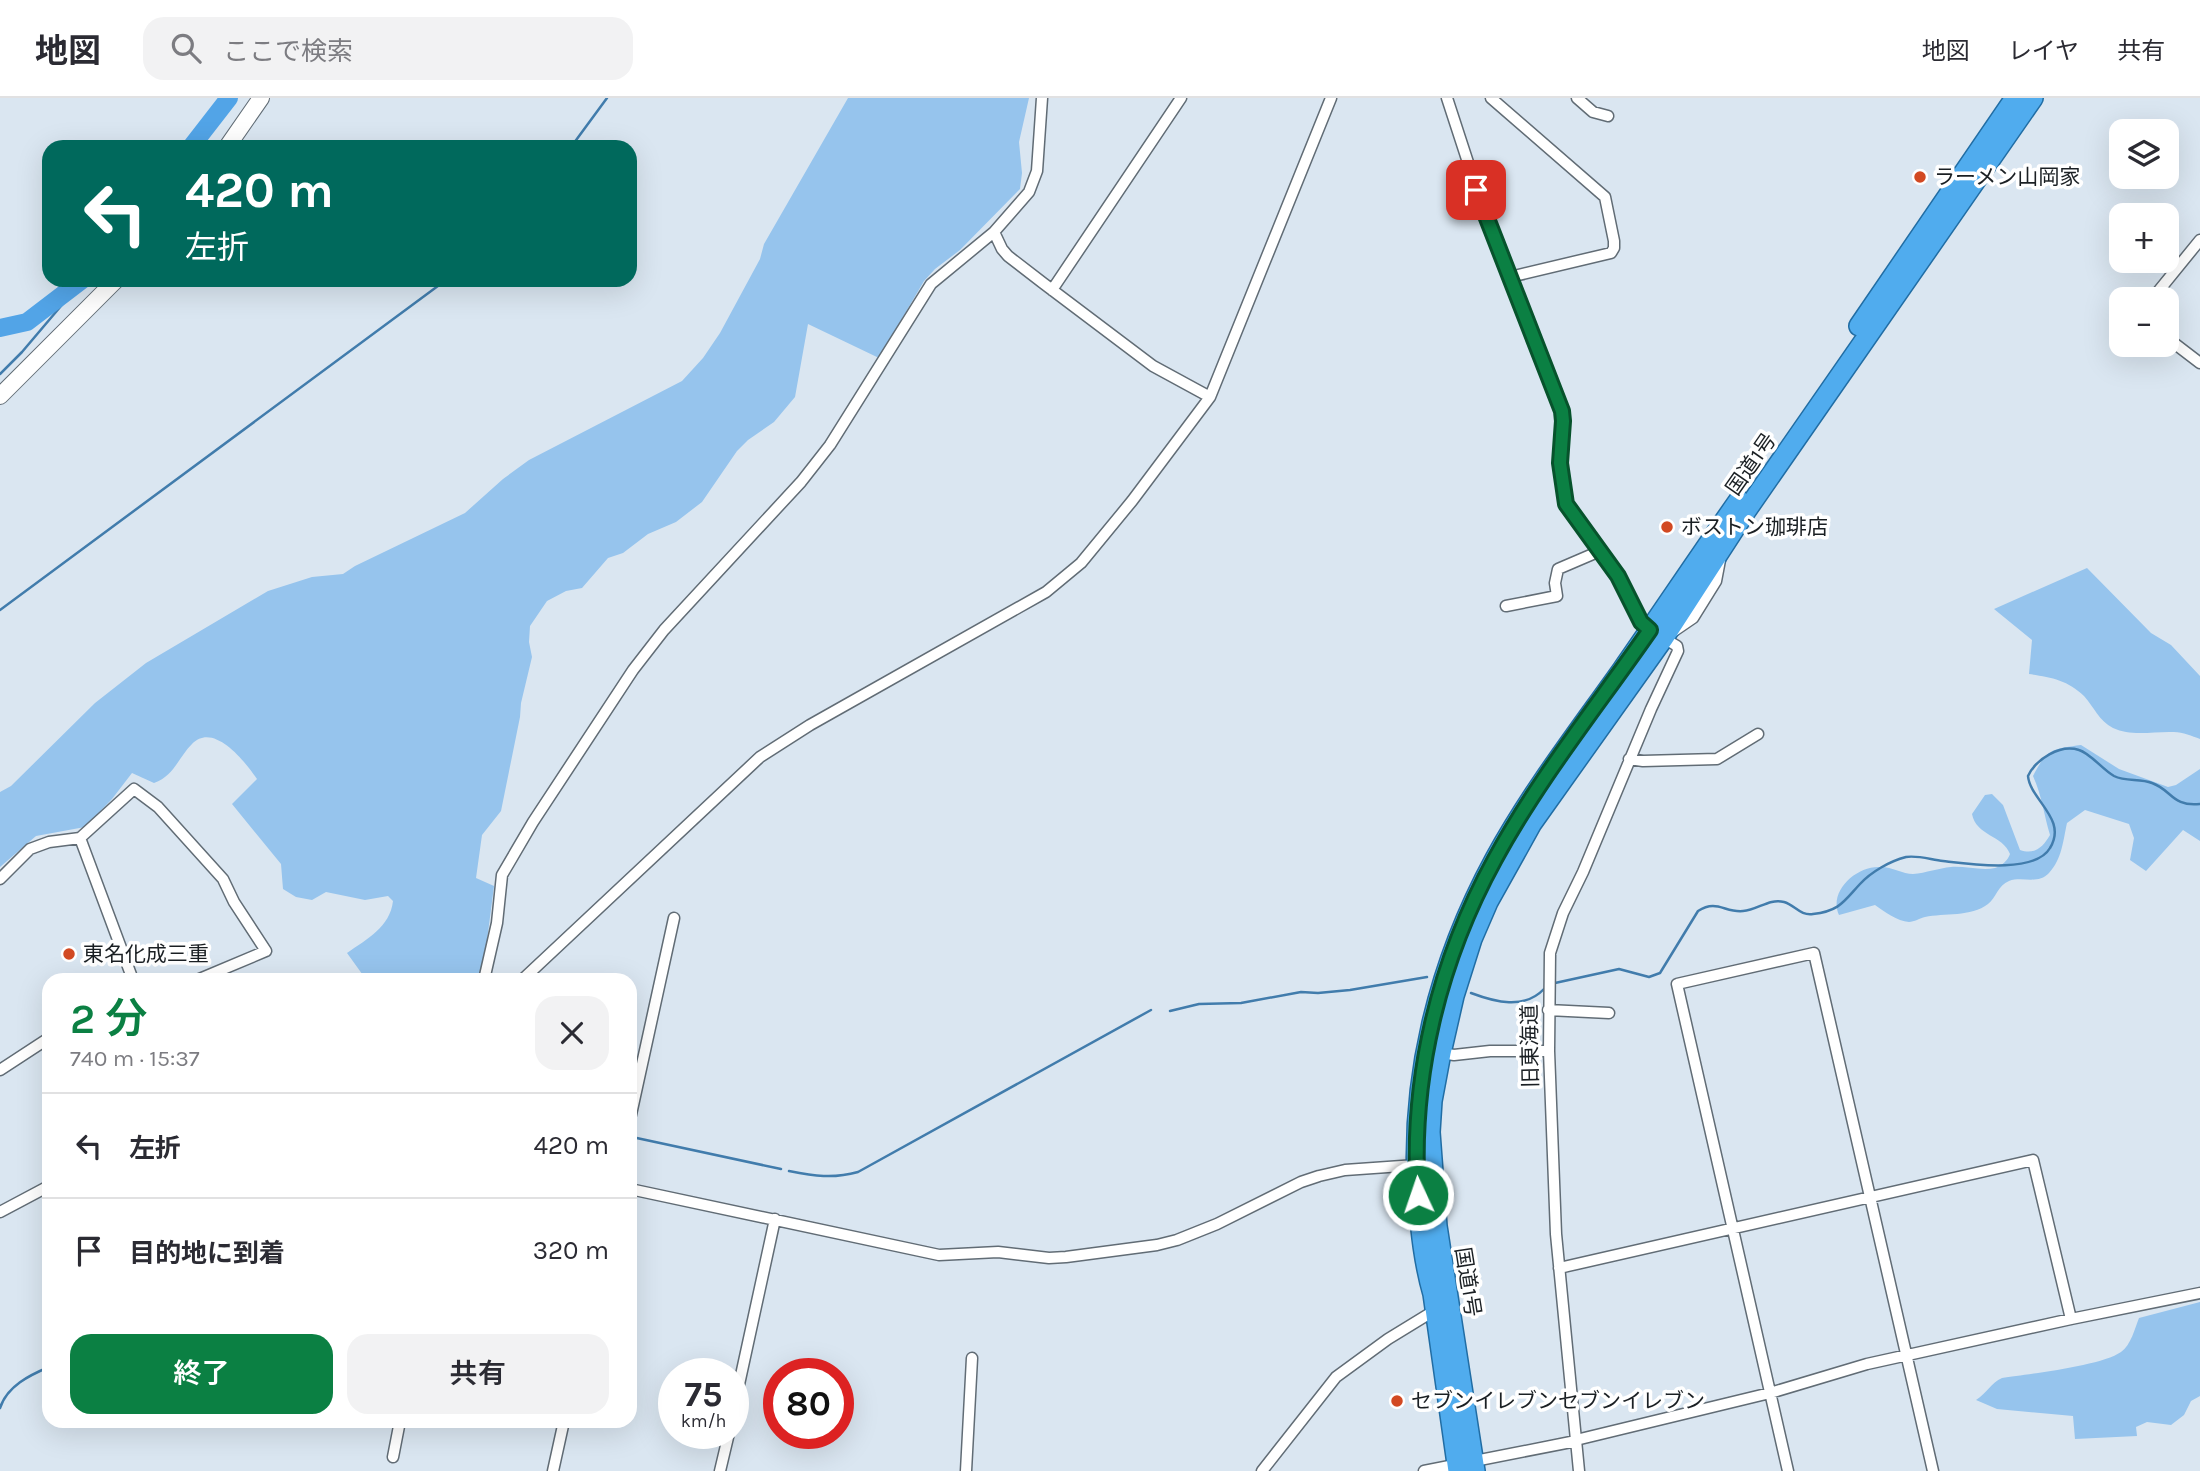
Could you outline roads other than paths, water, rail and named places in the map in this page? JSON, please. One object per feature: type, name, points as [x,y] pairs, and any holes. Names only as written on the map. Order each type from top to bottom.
[{"type":"highway","name":"国道1号","points":[[1466,1466],[1441,1305],[1430,1152],[1432,1101],[1454,996],[1472,939],[1516,824],[1664,638],[1845,358],[1981,160],[2015,98]]},
{"type":"highway","name":"国道1号","points":[[1981,160],[2033,98]]},
{"type":"highway","name":"国道1号","points":[[1664,638],[1845,358]]},
{"type":"highway","name":"国道1号","points":[[1441,1305],[1425,1267],[1416,1165],[1419,1092],[1432,1024],[1459,934],[1502,861]]},
{"type":"main road","points":[[232,140],[261,98]]},
{"type":"main road","points":[[0,396],[109,287]]},
{"type":"street","points":[[486,973],[497,923],[502,875],[533,822],[618,692],[664,630],[814,466],[830,445],[934,279],[994,232],[1034,184],[1042,98]]},
{"type":"street","points":[[1052,290],[1181,98]]},
{"type":"street","points":[[529,973],[760,757],[810,725],[975,634],[1057,585],[1081,563],[1132,501],[1210,397],[1331,98]]},
{"type":"street","points":[[1447,98],[1476,190],[1562,411],[1560,463],[1566,504],[1618,576],[1641,622],[1664,638],[1693,618],[1716,580],[1722,550]]},
{"type":"street","points":[[1491,98],[1605,197],[1614,241],[1611,253],[1510,277]]},
{"type":"street","points":[[1577,98],[1593,112],[1608,116]]},
{"type":"street","points":[[994,232],[1008,256],[1052,290],[1153,366],[1210,397]]},
{"type":"street","points":[[2162,287],[2200,240]]},
{"type":"street","points":[[2179,347],[2200,363]]},
{"type":"street","points":[[1506,606],[1557,596],[1558,569],[1600,551]]},
{"type":"street","name":"旧東海道","points":[[1579,1471],[1559,1268],[1549,1051],[1549,967],[1552,942],[1629,759],[1673,663],[1664,638]]},
{"type":"street","points":[[1629,759],[1717,759],[1758,734]]},
{"type":"street","points":[[0,878],[30,849],[43,843],[80,838],[134,789],[158,807],[223,879],[234,902],[266,951],[214,973]]},
{"type":"street","points":[[80,838],[130,973]]},
{"type":"street","points":[[637,1087],[674,918]]},
{"type":"street","points":[[1788,1471],[1676,984],[1814,953],[1933,1471]]},
{"type":"street","points":[[1548,1010],[1609,1013]]},
{"type":"street","points":[[0,1070],[42,1043]]},
{"type":"street","points":[[1441,1053],[1454,1055],[1490,1051],[1549,1051]]},
{"type":"street","points":[[1559,1268],[2033,1160],[2071,1319]]},
{"type":"street","points":[[637,1190],[939,1255],[998,1252],[1049,1258],[1157,1245],[1177,1240],[1319,1176],[1345,1170],[1416,1165]]},
{"type":"street","points":[[0,1212],[42,1190]]},
{"type":"street","points":[[745,1358],[775,1219]]},
{"type":"street","points":[[1424,1471],[1466,1466],[1770,1393],[1829,1374],[2071,1319],[2200,1293]]},
{"type":"street","points":[[1262,1471],[1336,1377],[1441,1305]]},
{"type":"street","points":[[966,1471],[972,1358]]},
{"type":"street","points":[[393,1457],[399,1428]]},
{"type":"street","points":[[553,1471],[562,1428]]},
{"type":"street","points":[[720,1471],[725,1449]]},
{"type":"waterway","points":[[196,140],[229,98]]},
{"type":"waterway","points":[[576,140],[607,98]]},
{"type":"waterway","points":[[0,328],[27,322],[73,287]]},
{"type":"waterway","points":[[0,374],[77,287]]},
{"type":"waterway","points":[[0,610],[437,287]]},
{"type":"waterway","points":[[1555,983],[1619,969],[1649,977],[1660,973],[1698,911],[1711,906],[1743,911],[1779,901],[1805,913],[1822,913],[1836,908],[1875,871],[1906,857],[2001,865],[2031,861],[2042,856],[2050,848],[2054,828],[2030,785],[2028,776],[2049,754],[2064,749],[2088,754],[2114,776],[2152,783],[2178,801],[2200,804]]},
{"type":"waterway","points":[[1170,1011],[1199,1004],[1241,1003],[1301,992],[1350,990],[1427,977]]},
{"type":"waterway","points":[[1471,993],[1499,1001],[1518,1002],[1528,1000],[1544,989]]},
{"type":"waterway","points":[[789,1171],[824,1176],[858,1172],[1151,1010]]},
{"type":"waterway","points":[[637,1138],[781,1169]]},
{"type":"waterway","points":[[0,1408],[14,1387],[42,1370]]},
{"type":"place","name":"ラーメン山岡家","points":[[1920,177]]},
{"type":"place","name":"ボストン珈琲店","points":[[1667,527]]},
{"type":"place","name":"東名化成三重","points":[[69,954]]},
{"type":"place","name":"セブンイレブンセブンイレブン","points":[[1397,1401]]}]
